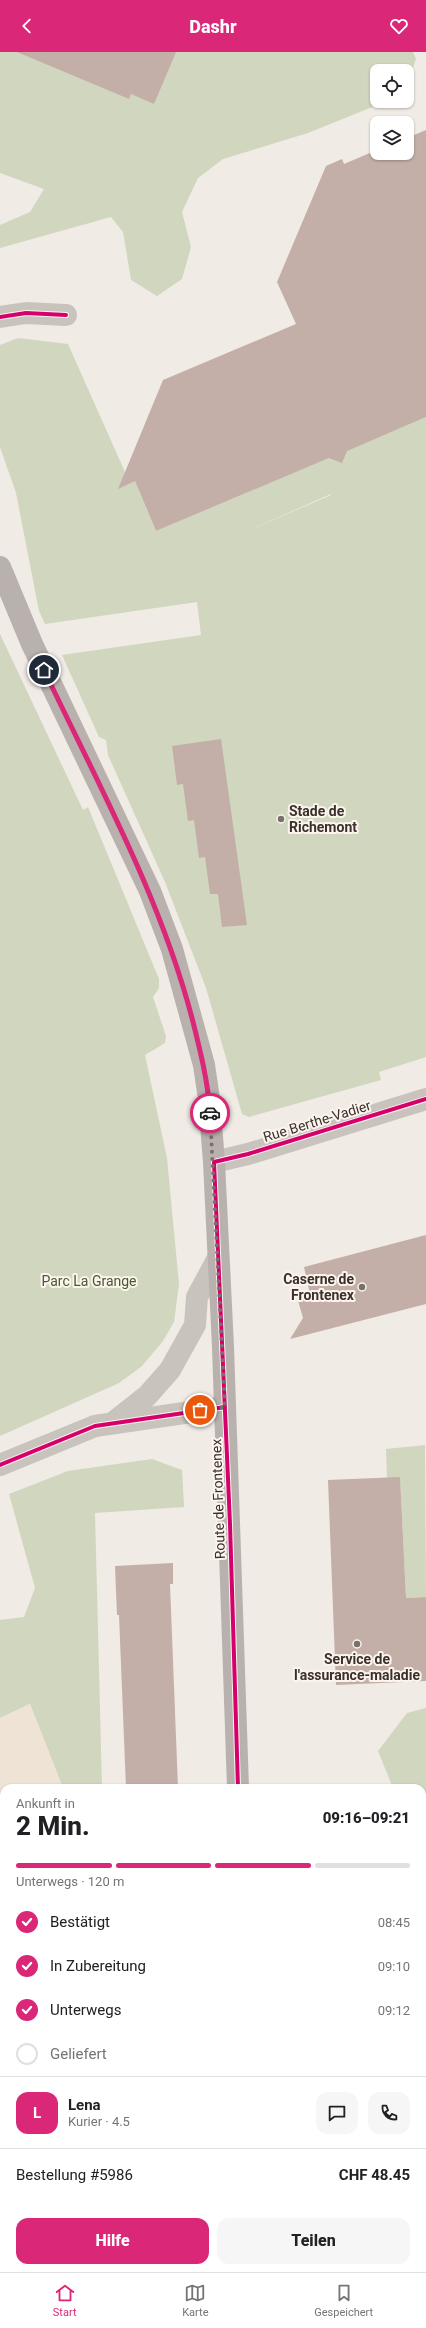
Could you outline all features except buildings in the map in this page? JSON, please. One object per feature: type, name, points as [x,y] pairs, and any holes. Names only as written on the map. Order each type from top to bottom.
[{"type":"main road","name":"Route de Frontenex","points":[[0,567],[32,644],[150,891],[172,949],[204,1065],[209,1099],[214,1162],[225,1407],[238,1784]]},
{"type":"street","points":[[0,317],[26,313],[66,315]]},
{"type":"street","name":"Rue Berthe-Vadier","points":[[214,1162],[248,1154],[426,1099]]},
{"type":"street","points":[[112,1423],[147,1396],[170,1370],[195,1326],[197,1297],[218,1258]]},
{"type":"street","points":[[0,1465],[72,1434],[112,1423],[225,1407]]},
{"type":"green space","points":[[0,52],[413,52],[416,59],[414,65],[370,64],[370,108],[308,133],[223,159],[198,178],[182,212],[191,247],[182,279],[157,296],[131,280],[123,232],[111,217],[0,248],[0,225],[30,212],[44,189],[0,173]]},
{"type":"green space","name":"Stade de Richemont","points":[[18,338],[68,344],[125,472],[135,481],[156,531],[426,417],[426,1057],[379,1072],[381,1080],[249,1117],[242,1114],[206,988],[165,882],[108,755],[106,740],[99,737],[62,655],[201,635],[197,602],[45,624],[39,611],[16,493],[0,447],[0,345]],"holes":[[[331,494],[331,495],[236,536]]]},
{"type":"green space","name":"Parc La Grange","points":[[0,634],[83,810],[88,807],[159,979],[159,988],[153,997],[166,1036],[165,1043],[145,1055],[167,1158],[179,1284],[174,1322],[163,1341],[142,1366],[119,1383],[0,1436]]},
{"type":"green space","points":[[425,1445],[426,1597],[406,1598],[400,1478],[387,1478],[386,1449]]},
{"type":"green space","points":[[152,1459],[182,1470],[184,1507],[95,1513],[102,1784],[61,1784],[30,1704],[0,1718],[0,1620],[24,1617],[35,1588],[9,1494],[68,1471]]},
{"type":"green space","points":[[426,1708],[426,1784],[391,1784],[378,1751],[407,1713]]},
{"type":"shaded area","points":[[30,1704],[61,1784],[0,1784],[0,1718]]},
{"type":"cycle path","points":[[0,317],[26,313],[66,315]]},
{"type":"cycle path","points":[[238,1784],[230,1524],[214,1162],[248,1154],[426,1099]]},
{"type":"cycle path","points":[[0,1465],[95,1426],[225,1407]]},
{"type":"way so far","points":[[200,1410],[225,1407],[214,1162],[210,1113]]},
{"type":"place","name":"Stade de Richemont","points":[[281,819]]},
{"type":"place","name":"Caserne de Frontenex","points":[[362,1287]]},
{"type":"place","name":"Service de l'assurance-maladie","points":[[357,1644]]},
{"type":"route","points":[[44,670],[150,891],[172,949],[204,1065],[210,1113]]}]
